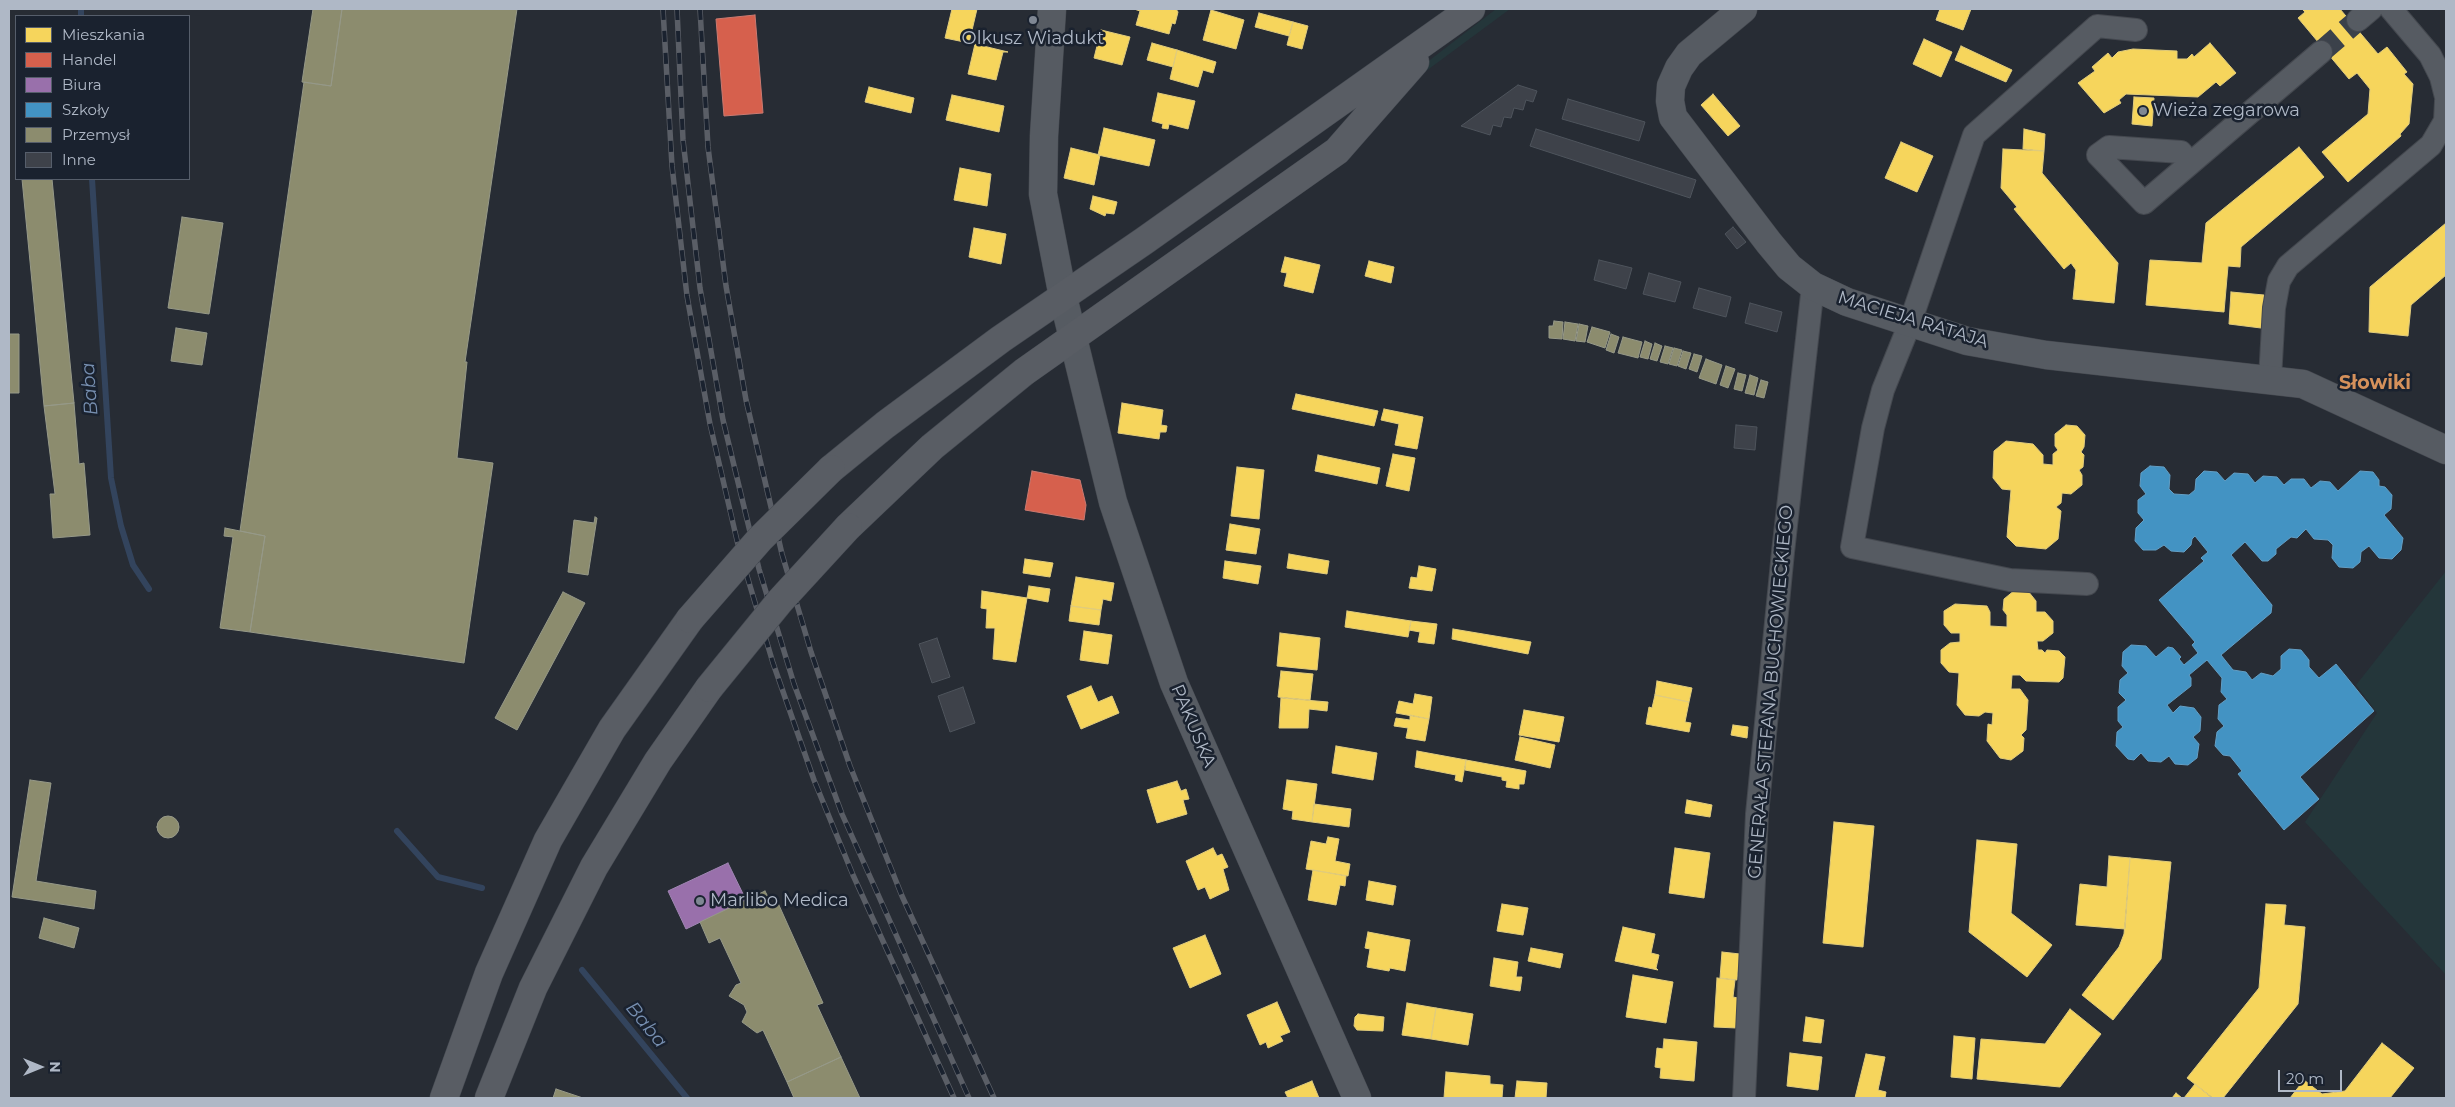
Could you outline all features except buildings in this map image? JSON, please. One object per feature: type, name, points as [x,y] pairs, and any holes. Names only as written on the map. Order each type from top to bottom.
[{"type":"main road","points":[[444,1098],[489,973],[548,840],[612,729],[690,619],[760,539],[831,469],[885,424],[1001,339],[1471,9]]},
{"type":"main road","points":[[489,1098],[533,988],[594,867],[658,760],[709,688],[780,601],[848,527],[932,447],[1024,372],[1337,151],[1444,29]]},
{"type":"street","name":"PAKUSKA","points":[[1052,9],[1043,176],[1048,227],[1072,338],[1112,502],[1174,683],[1357,1098]]},
{"type":"street","name":"MACIEJA RATAJA","points":[[1743,9],[1689,54],[1678,68],[1671,86],[1670,101],[1673,117],[1770,243],[1790,267],[1813,286],[1846,302],[1967,341],[2046,355],[2303,384],[2446,450]]},
{"type":"street","points":[[2270,379],[2274,308],[2279,280],[2288,266],[2431,146],[2445,122],[2446,99],[2441,77],[2430,55],[2391,9]]},
{"type":"street","points":[[2087,584],[2010,580],[1852,547],[1873,428],[1883,390],[1910,323],[1974,135],[2097,26],[2136,30]]},
{"type":"street","points":[[2189,163],[2321,52]]},
{"type":"street","name":"GENERAŁA STEFANA BUCHOWIECKIEGO","points":[[1744,1098],[1757,814],[1783,552],[1813,286]]},
{"type":"shaded area","points":[[1496,9],[1510,9],[1414,80],[1426,63]]},
{"type":"shaded area","points":[[2446,571],[2446,975],[2305,822],[2377,713],[2356,685]]},
{"type":"waterway","name":"Baba","points":[[81,9],[81,15]]},
{"type":"waterway","name":"Baba","points":[[92,180],[111,478],[121,526],[133,565],[149,589]]},
{"type":"waterway","name":"Baba","points":[[397,831],[438,877],[482,888]]},
{"type":"waterway","name":"Baba","points":[[582,970],[687,1098]]},
{"type":"tunnel","points":[[2321,52],[2358,20]]},
{"type":"railway","points":[[663,9],[672,166],[687,296],[710,424],[739,549],[773,663],[814,780],[853,875],[954,1098]]},
{"type":"railway","points":[[677,9],[683,140],[700,288],[723,420],[759,569],[794,684],[842,814],[969,1098]]},
{"type":"railway","points":[[700,9],[708,147],[726,286],[746,400],[782,554],[811,652],[850,766],[902,896],[994,1098]]},
{"type":"place","name":"Olkusz Wiadukt","points":[[1033,20]]},
{"type":"place","name":"Wieża zegarowa","points":[[2143,111]]},
{"type":"place","name":"Marlibo Medica","points":[[700,901]]},
{"type":"district","name":"Słowiki","points":[[2375,383]]}]
